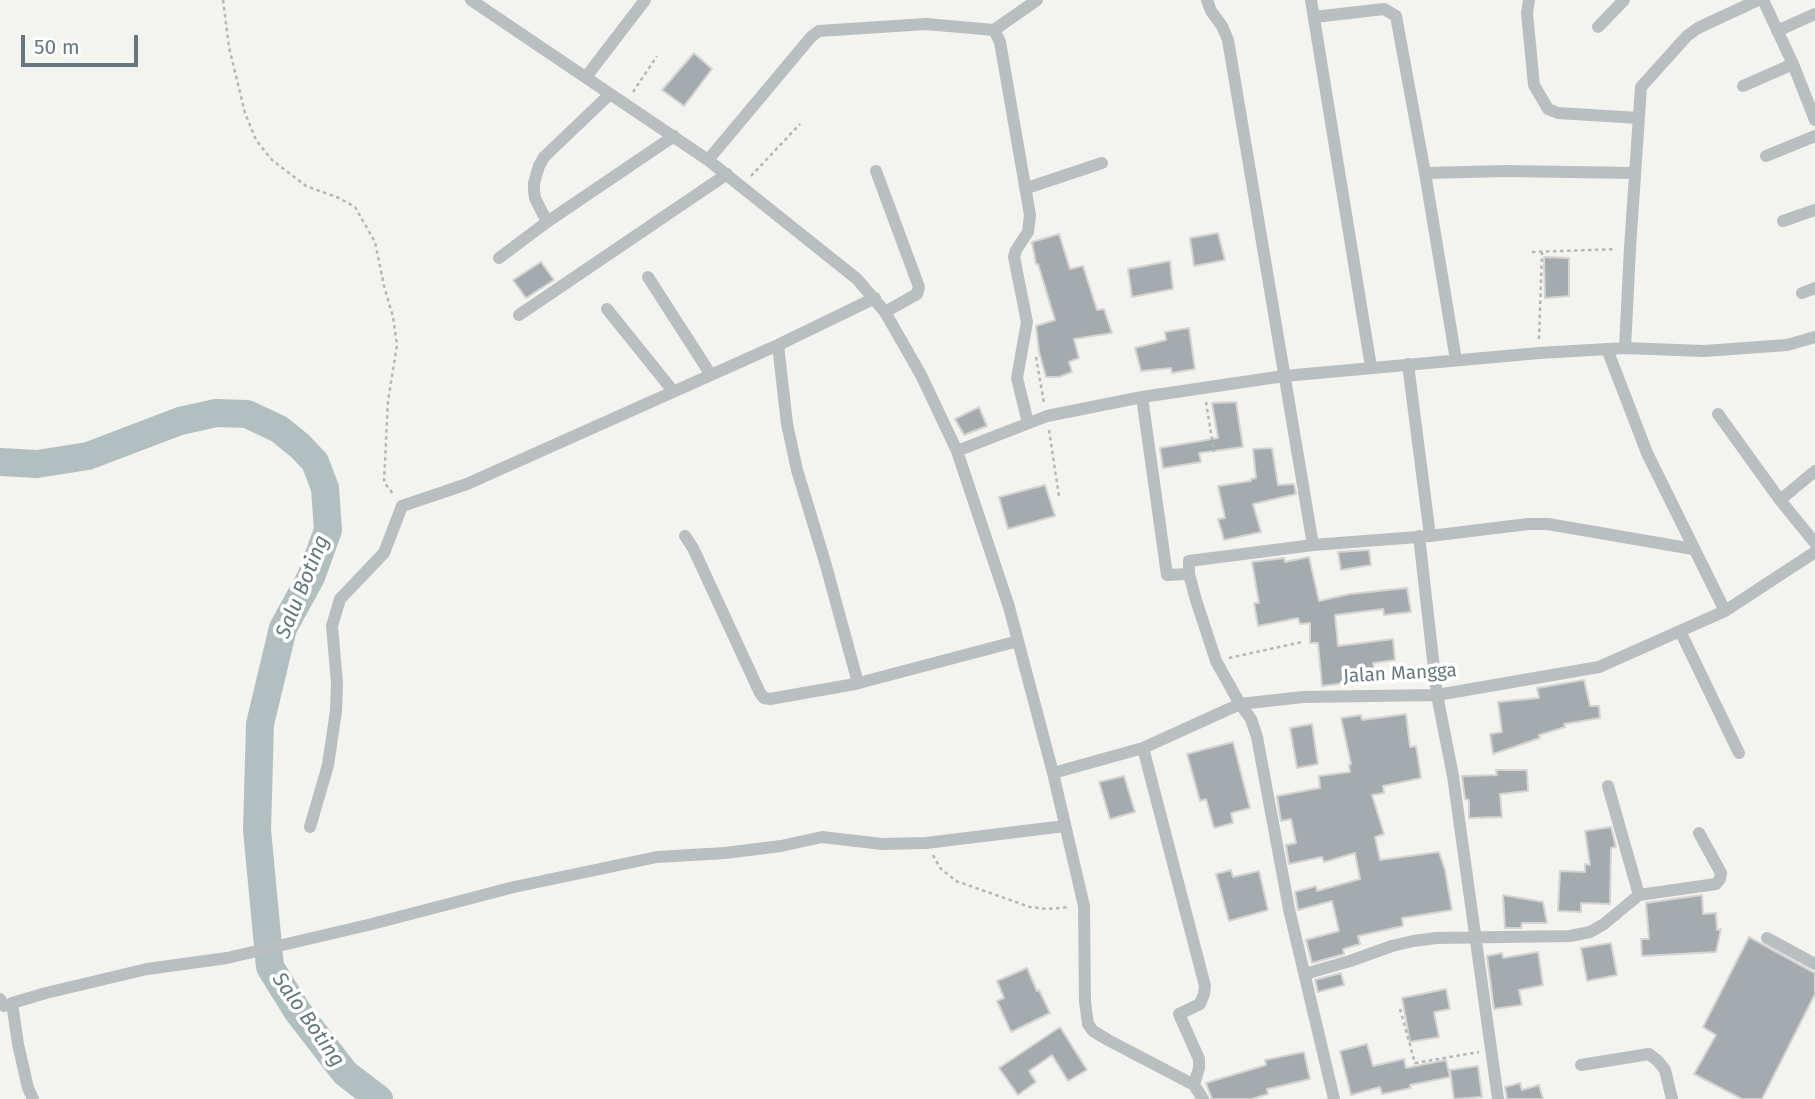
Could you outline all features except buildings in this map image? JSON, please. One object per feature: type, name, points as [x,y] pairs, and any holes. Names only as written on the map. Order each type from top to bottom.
[{"type":"street","points":[[471,0],[727,174],[857,279],[885,312],[921,375],[957,451],[1009,607],[1053,773],[1084,906],[1085,1002],[1091,1028],[1108,1040],[1194,1085],[1203,1099]]},
{"type":"street","points":[[586,77],[645,0]]},
{"type":"street","points":[[708,160],[811,37],[819,31],[926,24],[994,30],[1038,0]]},
{"type":"street","points":[[1207,0],[1228,40],[1313,545]]},
{"type":"street","points":[[1311,0],[1371,367]]},
{"type":"street","points":[[1529,0],[1527,13],[1534,85],[1548,108],[1558,113],[1639,118]]},
{"type":"street","points":[[1598,27],[1624,0]]},
{"type":"street","points":[[1625,348],[1640,93],[1643,84],[1687,36],[1698,28],[1760,0],[1793,64],[1815,120]]},
{"type":"street","points":[[1314,17],[1384,9],[1395,16],[1425,173],[1456,360]]},
{"type":"street","points":[[1777,31],[1815,14]]},
{"type":"street","points":[[994,30],[999,38],[1030,215],[1028,232],[1014,257],[1027,322],[1017,378],[1028,423]]},
{"type":"street","points":[[1743,86],[1793,64]]},
{"type":"street","points":[[547,222],[534,191],[539,166],[544,157],[610,94]]},
{"type":"street","points":[[499,258],[674,136]]},
{"type":"street","points":[[1766,156],[1815,136]]},
{"type":"street","points":[[1027,188],[1102,163]]},
{"type":"street","points":[[876,171],[919,287],[917,295],[885,312]]},
{"type":"street","points":[[1425,173],[1635,173]]},
{"type":"street","points":[[519,315],[727,174]]},
{"type":"street","points":[[1783,221],[1815,210]]},
{"type":"street","points":[[648,277],[711,375]]},
{"type":"street","points":[[1801,293],[1815,288]]},
{"type":"street","points":[[310,827],[328,765],[336,712],[337,682],[332,626],[340,599],[384,553],[402,506],[467,484],[778,345],[874,298]]},
{"type":"street","points":[[607,309],[673,391]]},
{"type":"street","points":[[957,451],[1047,416],[1142,397],[1284,376],[1539,353],[1625,348],[1704,351],[1787,345],[1815,337]]},
{"type":"street","points":[[778,345],[787,424],[797,470],[858,683]]},
{"type":"street","points":[[1607,349],[1642,442],[1725,611]]},
{"type":"street","points":[[1408,365],[1437,695],[1453,776],[1498,1099]]},
{"type":"street","points":[[1142,397],[1167,575],[1189,574]]},
{"type":"street","points":[[1718,414],[1780,500],[1815,543]]},
{"type":"street","points":[[1780,500],[1815,471]]},
{"type":"street","points":[[1334,1099],[1289,909],[1257,737],[1251,719],[1216,661],[1200,616],[1189,574],[1189,561],[1313,545],[1528,524],[1548,524],[1693,549]]},
{"type":"street","points":[[685,536],[764,698],[858,683],[1018,641]]},
{"type":"street","name":"Jalan Mangga","points":[[1053,773],[1143,748],[1240,704],[1303,697],[1437,695],[1600,667],[1725,611],[1815,552]]},
{"type":"street","points":[[1680,631],[1739,753]]},
{"type":"street","points":[[1143,748],[1205,986],[1200,1004],[1180,1012],[1199,1059],[1194,1085]]},
{"type":"street","points":[[1608,786],[1639,895]]},
{"type":"street","points":[[33,1099],[4,1004],[148,969],[227,958],[514,887],[657,858],[781,846],[822,837],[882,844],[926,843],[1065,826]]},
{"type":"street","points":[[1305,974],[1413,940],[1570,936],[1590,932],[1639,895],[1716,884],[1721,873],[1699,833]]},
{"type":"street","points":[[1767,938],[1815,964]]},
{"type":"street","points":[[1581,1065],[1649,1054],[1665,1070],[1672,1099]]},
{"type":"path","points":[[223,0],[229,47],[245,113],[256,140],[272,160],[306,186],[355,207],[375,242],[397,345],[388,401],[384,482],[402,506]]},
{"type":"path","points":[[626,104],[657,56]]},
{"type":"path","points":[[741,186],[800,124]]},
{"type":"path","points":[[1532,252],[1630,248]]},
{"type":"path","points":[[1539,353],[1542,252]]},
{"type":"path","points":[[1204,388],[1214,452]]},
{"type":"path","points":[[1216,661],[1302,642]]},
{"type":"path","points":[[926,843],[940,868],[956,881],[1030,907],[1047,909],[1084,906]]},
{"type":"path","points":[[1400,1009],[1415,1063],[1492,1050]]},
{"type":"waterway","name":"Salu Boting","points":[[0,462],[37,464],[88,456],[180,421],[216,413],[247,414],[279,429],[315,462],[325,488],[328,530],[311,577],[283,628],[260,724],[257,830],[270,967],[298,1012],[345,1073],[379,1099]]},
{"type":"water label","name":"Salo Boting","points":[[308,1020]]}]
